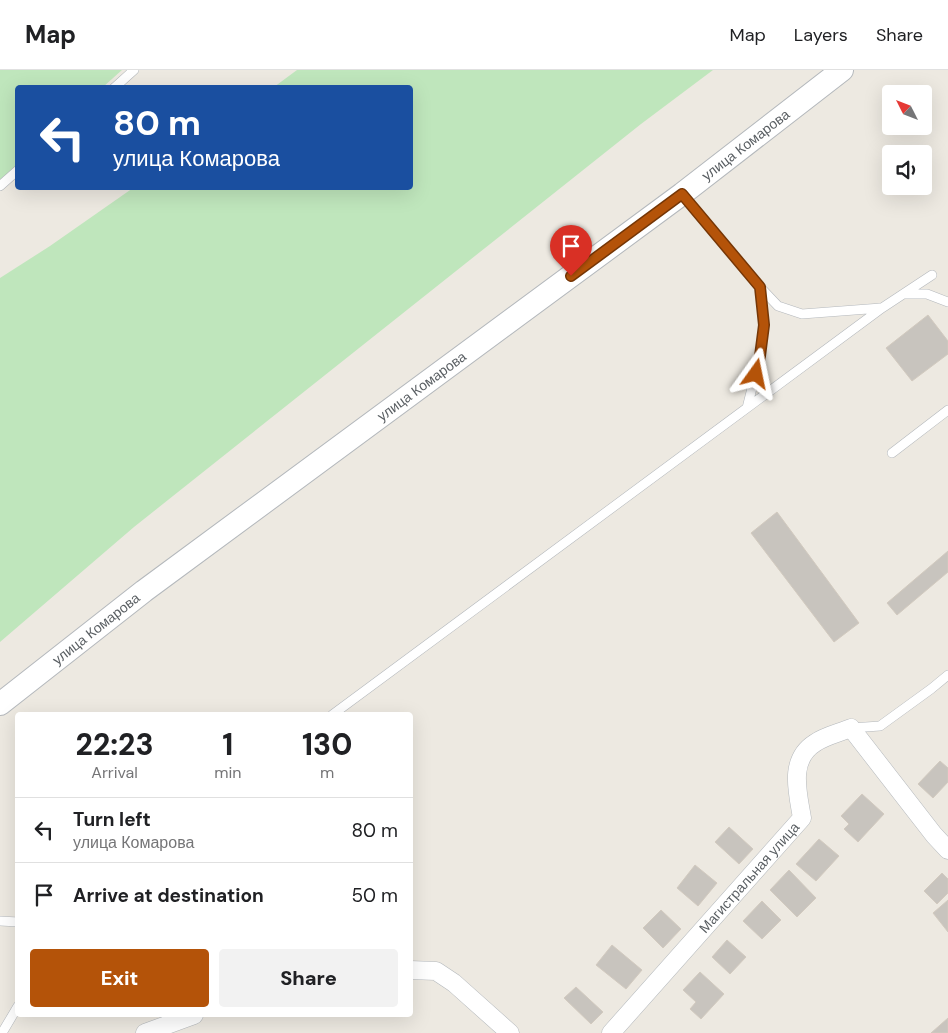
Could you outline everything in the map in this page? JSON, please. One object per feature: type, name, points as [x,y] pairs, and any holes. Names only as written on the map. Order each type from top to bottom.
[{"type":"street","name":"улица Комарова","points":[[0,704],[144,591],[682,194],[842,70]]},
{"type":"street","points":[[851,728],[934,835],[948,850]]},
{"type":"street","name":"Магистральная улица","points":[[611,1033],[802,818],[796,784],[797,771],[802,757],[814,743],[851,728]]},
{"type":"street","points":[[413,969],[436,972],[454,983],[510,1033]]},
{"type":"street","points":[[145,1033],[184,1017]]},
{"type":"lane","points":[[117,85],[134,70]]},
{"type":"lane","points":[[0,186],[15,173]]},
{"type":"lane","points":[[682,194],[778,306],[802,314],[882,308]]},
{"type":"lane","points":[[336,712],[882,308],[932,275]]},
{"type":"lane","points":[[747,408],[760,356],[764,325],[760,287]]},
{"type":"lane","points":[[904,294],[927,294],[948,302]]},
{"type":"lane","points":[[892,452],[948,410]]},
{"type":"lane","points":[[851,728],[880,726],[948,675]]},
{"type":"lane","points":[[0,921],[15,922]]},
{"type":"lane","points":[[2,1033],[15,1011]]},
{"type":"green space","points":[[0,70],[122,70],[105,85],[15,85],[15,170],[0,184]]},
{"type":"green space","points":[[297,70],[713,70],[641,124],[134,527],[0,642],[0,278],[130,190],[413,190],[413,85],[277,85]]},
{"type":"building","points":[[928,315],[948,341],[948,354],[912,381],[886,348]]},
{"type":"building","points":[[777,512],[859,623],[834,642],[751,533]]},
{"type":"building","points":[[948,551],[948,572],[897,615],[887,603]]},
{"type":"building","points":[[940,761],[948,768],[948,782],[933,798],[918,784]]},
{"type":"building","points":[[862,794],[884,814],[858,842],[844,829],[849,824],[841,816]]},
{"type":"building","points":[[729,827],[753,849],[739,864],[715,842]]},
{"type":"building","points":[[819,839],[839,856],[816,881],[796,864]]},
{"type":"building","points":[[695,865],[717,883],[698,906],[677,888]]},
{"type":"building","points":[[789,870],[816,898],[797,917],[770,890]]},
{"type":"building","points":[[942,873],[948,879],[948,893],[937,904],[924,891]]},
{"type":"building","points":[[948,900],[948,932],[933,913]]},
{"type":"building","points":[[762,901],[781,920],[762,939],[743,921]]},
{"type":"building","points":[[661,910],[681,929],[663,948],[643,928]]},
{"type":"building","points":[[727,940],[746,957],[730,974],[712,957]]},
{"type":"building","points":[[612,945],[642,970],[626,989],[596,965]]},
{"type":"building","points":[[700,972],[724,994],[701,1019],[690,1009],[696,1002],[683,990]]},
{"type":"building","points":[[576,987],[603,1012],[591,1024],[564,998]]},
{"type":"building","points":[[948,1018],[948,1033],[931,1033]]},
{"type":"route","points":[[571,276],[682,194],[760,287],[764,325],[756,374]]}]
